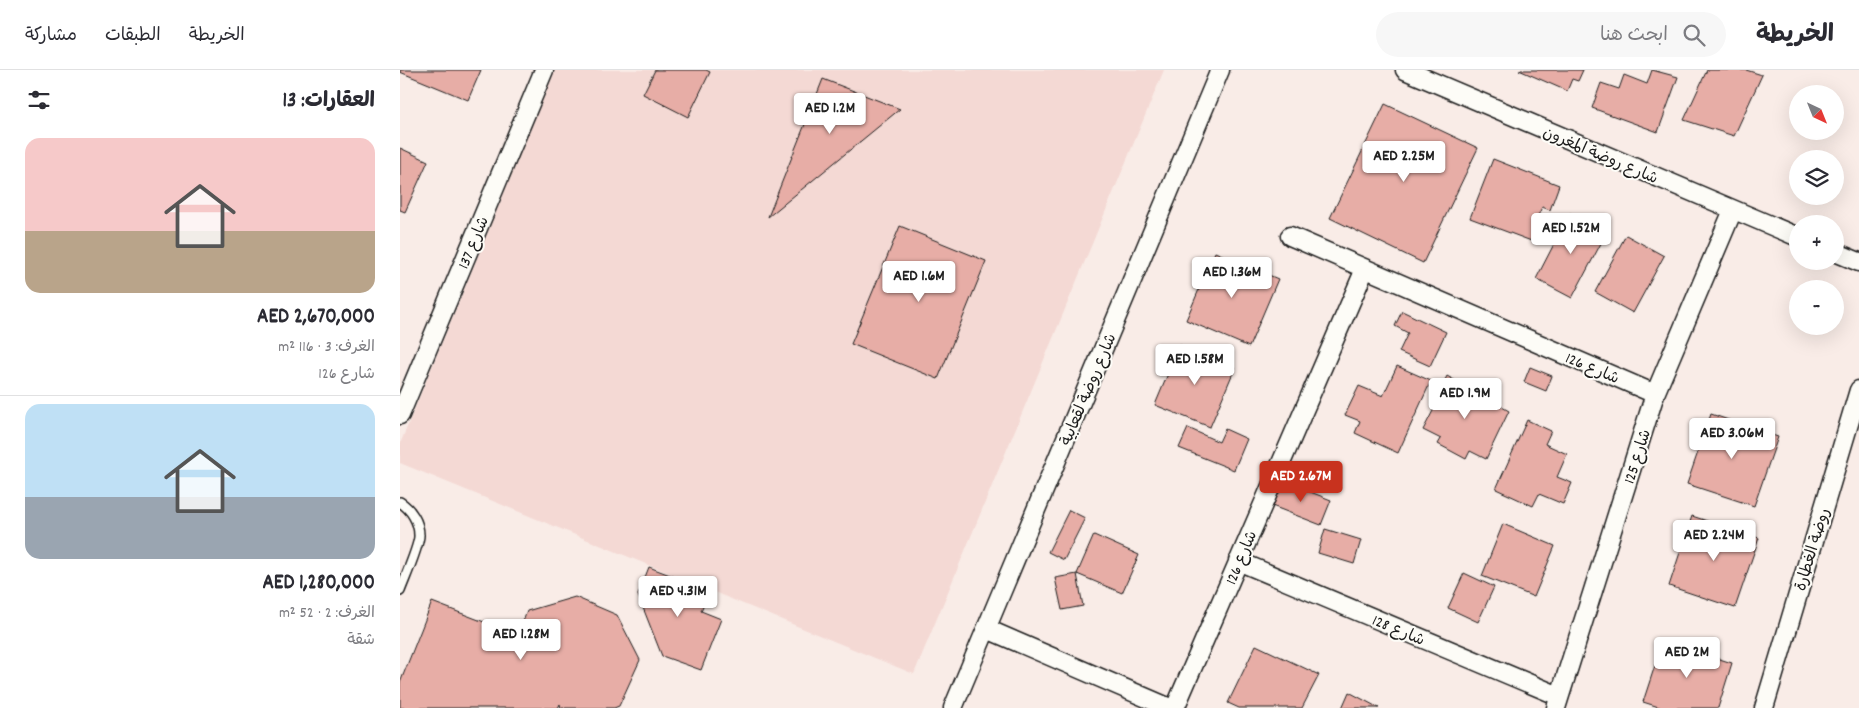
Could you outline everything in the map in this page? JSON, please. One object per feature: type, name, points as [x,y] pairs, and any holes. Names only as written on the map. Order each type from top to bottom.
[{"type":"street","name":"شارع 137","points":[[400,415],[544,70]]},
{"type":"street","name":"شارع روضة لقعابية","points":[[953,708],[1220,70]]},
{"type":"street","name":"شارع روضة المغرون","points":[[1405,70],[1432,75],[1733,210],[1789,232]]},
{"type":"street","name":"شارع 125","points":[[1557,702],[1656,394],[1733,210]]},
{"type":"street","name":"شارع 126","points":[[1290,236],[1656,394]]},
{"type":"street","points":[[1844,256],[1859,262]]},
{"type":"street","name":"شارع 126","points":[[1175,708],[1365,270]]},
{"type":"street","name":"روضة الغطارة","points":[[1764,708],[1859,390]]},
{"type":"street","name":"شارع 128","points":[[1238,561],[1557,702]]},
{"type":"street","points":[[987,629],[1170,708]]},
{"type":"lane","points":[[400,502],[406,506],[416,520],[420,536],[400,591]]},
{"type":"shaded area","points":[[555,70],[1164,70],[914,674],[400,463],[400,444]]},
{"type":"building","points":[[400,70],[481,70],[468,100],[400,72]]},
{"type":"building","points":[[655,70],[706,70],[710,72],[688,117],[643,94]]},
{"type":"building","points":[[1519,70],[1583,70],[1578,81],[1572,79],[1567,91]]},
{"type":"building","points":[[1652,70],[1678,77],[1658,132],[1592,108],[1601,83],[1619,89],[1624,75],[1647,84]]},
{"type":"building","points":[[1707,70],[1746,70],[1762,75],[1734,136],[1684,120]]},
{"type":"building","points":[[823,79],[900,109],[768,217]]},
{"type":"building","points":[[1385,104],[1478,148],[1423,263],[1330,218]]},
{"type":"building","points":[[400,148],[428,161],[405,212],[400,210]]},
{"type":"building","points":[[1493,159],[1559,185],[1550,210],[1542,207],[1536,220],[1541,226],[1534,242],[1470,218]]},
{"type":"building","points":[[1570,213],[1607,232],[1572,298],[1536,279]]},
{"type":"building","points":[[900,226],[986,261],[938,379],[851,344]]},
{"type":"building","points":[[1626,235],[1664,256],[1633,313],[1595,292]]},
{"type":"building","points":[[1215,252],[1278,279],[1249,347],[1186,320]]},
{"type":"building","points":[[1402,311],[1446,332],[1430,366],[1399,352],[1408,333],[1395,326]]},
{"type":"building","points":[[1180,345],[1235,368],[1210,427],[1155,405]]},
{"type":"building","points":[[1397,366],[1431,381],[1398,453],[1355,433],[1360,421],[1345,415],[1359,386],[1383,396]]},
{"type":"building","points":[[1530,367],[1552,376],[1546,391],[1524,382]]},
{"type":"building","points":[[1447,376],[1509,411],[1486,459],[1470,451],[1466,459],[1438,444],[1441,439],[1423,430],[1436,405],[1433,404]]},
{"type":"building","points":[[1711,414],[1778,437],[1754,506],[1687,484]]},
{"type":"building","points":[[1527,420],[1551,431],[1545,444],[1567,454],[1557,477],[1572,483],[1563,504],[1539,494],[1533,506],[1496,489]]},
{"type":"building","points":[[1188,428],[1219,442],[1225,429],[1247,439],[1234,470],[1179,448]]},
{"type":"building","points":[[1282,481],[1331,500],[1321,525],[1272,506]]},
{"type":"building","points":[[1069,510],[1085,518],[1064,560],[1048,552]]},
{"type":"building","points":[[1692,516],[1759,538],[1735,608],[1669,586]]},
{"type":"building","points":[[1503,524],[1555,546],[1534,597],[1482,576]]},
{"type":"building","points":[[1325,529],[1361,540],[1354,564],[1318,553]]},
{"type":"building","points":[[1094,535],[1139,555],[1122,593],[1077,574]]},
{"type":"building","points":[[649,567],[709,590],[701,611],[721,619],[701,670],[662,656],[638,595]]},
{"type":"building","points":[[1464,573],[1494,587],[1478,622],[1448,608]]},
{"type":"building","points":[[1077,574],[1083,606],[1062,610],[1055,578]]},
{"type":"building","points":[[575,597],[617,615],[640,660],[619,706],[614,708],[561,708],[560,704],[558,708],[400,708],[400,683],[432,602],[518,635],[527,611]]},
{"type":"building","points":[[1663,641],[1732,663],[1718,708],[1662,708],[1643,702]]},
{"type":"building","points":[[1256,645],[1319,675],[1302,708],[1239,708],[1228,703]]},
{"type":"building","points":[[1349,692],[1379,708],[1342,708]]}]
